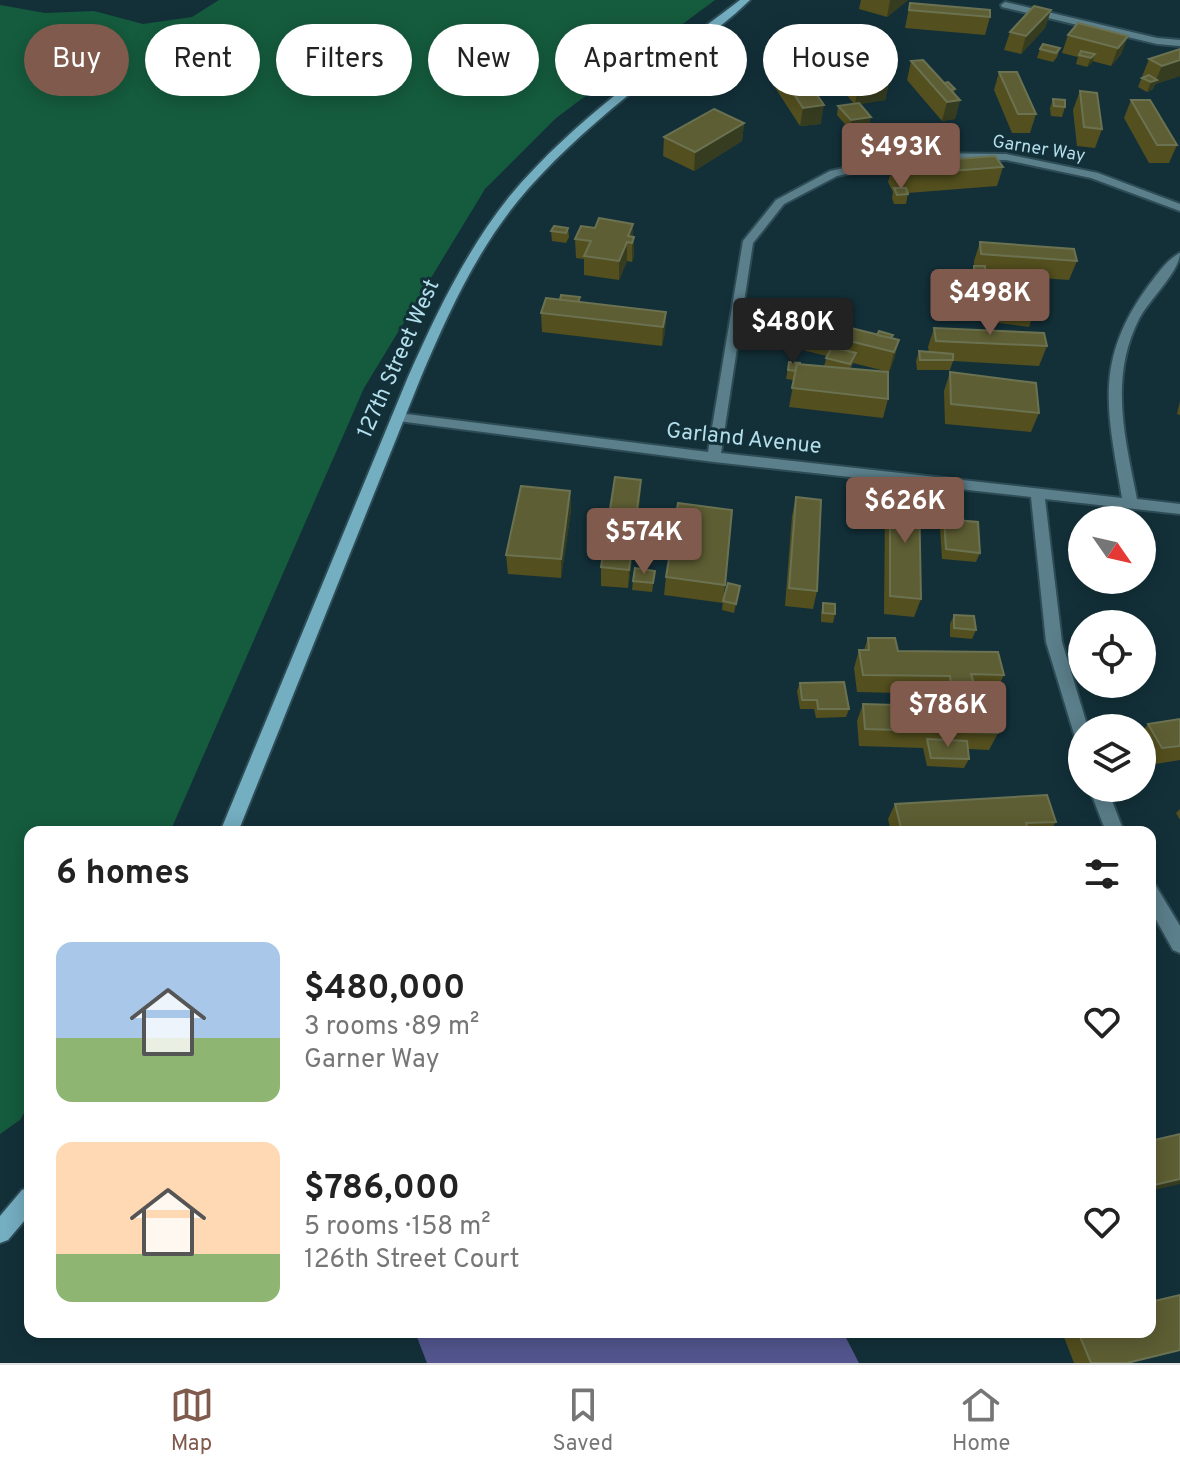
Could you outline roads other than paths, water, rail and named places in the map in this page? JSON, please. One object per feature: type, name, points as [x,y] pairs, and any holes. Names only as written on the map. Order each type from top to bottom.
[{"type":"street","name":"127th Street West","points":[[231,826],[438,319],[468,266],[513,201],[557,152],[617,99],[746,0]]},
{"type":"street","points":[[1005,5],[1157,41],[1180,43]]},
{"type":"street","name":"Garner Way","points":[[714,457],[747,243],[780,202],[834,173],[917,156],[1006,157],[1094,175],[1180,208]]},
{"type":"street","points":[[1130,502],[1114,398],[1123,335],[1150,288],[1180,256]]},
{"type":"street","name":"Garland Avenue","points":[[398,417],[714,457],[1180,509]]},
{"type":"street","points":[[1037,492],[1054,642],[1076,714]]},
{"type":"street","points":[[1103,802],[1113,826]]},
{"type":"street","points":[[1156,902],[1180,944]]},
{"type":"street","points":[[0,1232],[24,1205]]},
{"type":"water","points":[[417,1338],[846,1338],[859,1363],[427,1363]]}]
